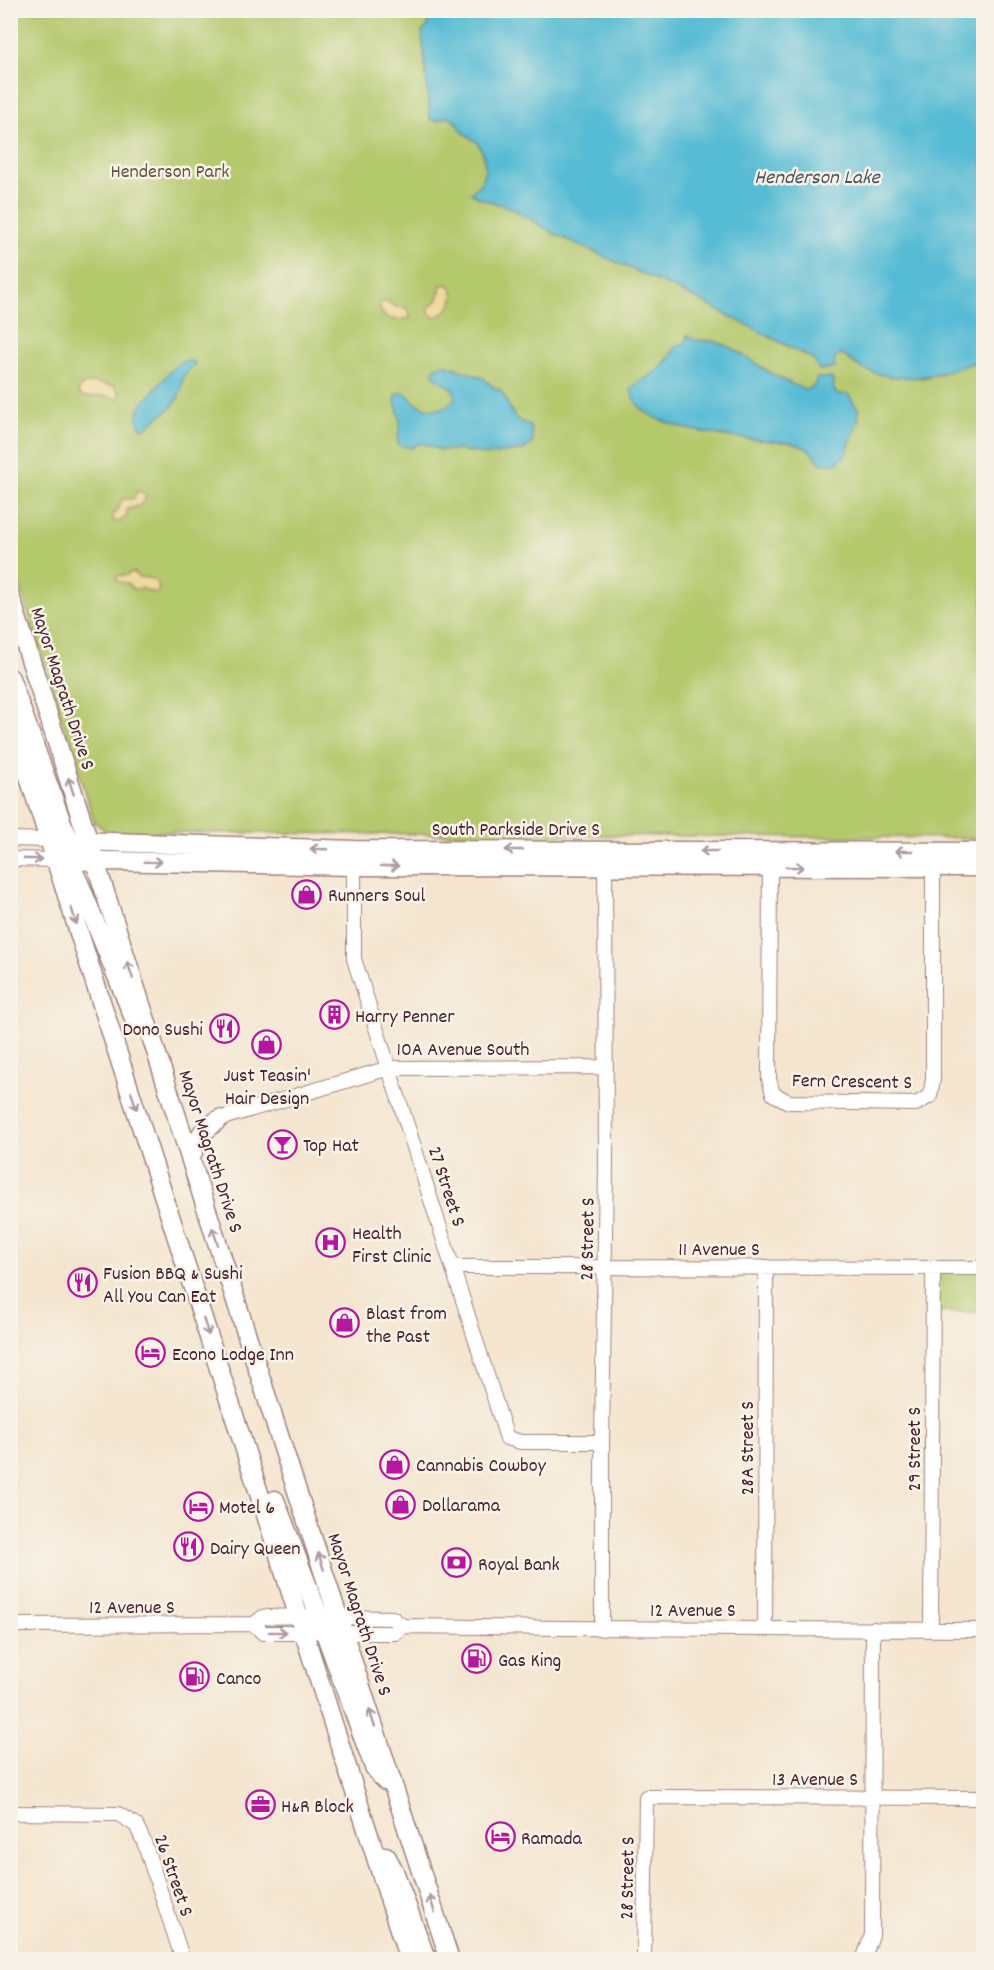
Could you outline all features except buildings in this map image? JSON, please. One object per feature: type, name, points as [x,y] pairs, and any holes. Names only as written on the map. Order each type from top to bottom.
[{"type":"main road","name":"Mayor Magrath Drive S","points":[[10,596],[450,1959]]},
{"type":"main road","points":[[10,678],[70,841],[95,861]]},
{"type":"main road","points":[[10,718],[49,840],[62,860],[108,953],[144,1044],[157,1052]]},
{"type":"main road","name":"South Parkside Drive S","points":[[49,840],[354,858]]},
{"type":"main road","name":"South Parkside Drive S","points":[[62,860],[933,859],[984,852]]},
{"type":"main road","name":"South Parkside Drive S","points":[[933,859],[984,867]]},
{"type":"main road","points":[[62,860],[228,1394],[409,1959]]},
{"type":"main road","points":[[176,1110],[187,1119],[199,1122],[219,1119]]},
{"type":"main road","points":[[190,1158],[202,1133],[219,1119]]},
{"type":"main road","points":[[228,1394],[254,1439],[285,1529],[374,1767],[396,1796]]},
{"type":"main road","points":[[302,1624],[342,1625]]},
{"type":"main road","points":[[361,1810],[394,1872],[424,1953],[429,1959]]},
{"type":"street","points":[[10,839],[49,840]]},
{"type":"street","name":"27 Street S","points":[[354,858],[354,959],[507,1438],[521,1442],[602,1442]]},
{"type":"street","name":"28 Street S","points":[[602,1629],[606,1067],[605,858]]},
{"type":"street","points":[[10,859],[62,860]]},
{"type":"street","name":"Fern Crescent S","points":[[770,859],[769,1079],[773,1094],[789,1102],[916,1104],[930,1096],[933,1078],[933,859]]},
{"type":"street","name":"10A Avenue South","points":[[219,1119],[389,1068],[606,1067]]},
{"type":"street","name":"11 Avenue S","points":[[454,1267],[984,1268]]},
{"type":"street","name":"28A Street S","points":[[765,1629],[766,1267]]},
{"type":"street","name":"29 Street S","points":[[931,1629],[933,1268]]},
{"type":"street","name":"12 Avenue S","points":[[342,1625],[392,1618],[403,1626],[984,1630]]},
{"type":"street","name":"12 Avenue S","points":[[10,1625],[254,1624],[263,1633],[302,1624]]},
{"type":"street","points":[[863,1959],[872,1935],[873,1629]]},
{"type":"street","name":"28 Street S","points":[[644,1959],[646,1797]]},
{"type":"street","name":"13 Avenue S","points":[[646,1797],[984,1798]]},
{"type":"street","name":"26 Street S","points":[[10,1813],[118,1814],[136,1825],[144,1842],[183,1959]]},
{"type":"green space","name":"Henderson Park","points":[[10,11],[421,11],[428,21],[445,117],[452,118],[465,134],[477,142],[484,155],[485,171],[481,183],[472,193],[480,198],[512,208],[557,235],[691,296],[813,359],[834,360],[840,353],[858,366],[922,378],[983,359],[983,838],[108,832],[94,822],[11,559]]},
{"type":"green space","points":[[933,1268],[983,1268],[983,1312],[933,1312]]},
{"type":"sand","points":[[447,284],[453,293],[451,304],[444,313],[433,317],[429,313],[429,307],[438,300],[441,285]]},
{"type":"sand","points":[[381,302],[406,308],[410,318],[397,320],[385,317],[379,308]]},
{"type":"sand","points":[[95,383],[114,386],[120,394],[118,399],[80,395],[78,391],[82,385]]},
{"type":"sand","points":[[140,491],[146,496],[143,502],[139,506],[127,509],[127,516],[119,522],[113,521],[113,514],[118,510],[122,499],[133,499]]},
{"type":"sand","points":[[132,572],[138,577],[150,578],[156,582],[158,592],[153,593],[142,588],[133,589],[128,584],[117,581],[116,576]]},
{"type":"water","name":"Henderson Lake","points":[[421,11],[983,11],[983,359],[937,374],[907,378],[876,373],[860,367],[841,354],[834,360],[835,368],[819,370],[813,359],[691,296],[557,235],[512,208],[471,193],[481,183],[485,171],[484,155],[477,142],[465,134],[452,118],[445,117],[437,121],[430,119],[422,32],[428,26],[428,21]]},
{"type":"water","points":[[687,335],[694,340],[714,341],[732,348],[777,377],[805,390],[814,386],[817,378],[831,378],[838,395],[848,394],[858,409],[859,419],[846,454],[837,463],[822,464],[808,449],[794,443],[700,432],[653,416],[637,404],[631,389],[656,372],[677,345],[686,343]]},
{"type":"water","points":[[184,361],[194,361],[195,365],[185,374],[176,402],[142,429],[137,420],[140,407],[173,368]]},
{"type":"water","points":[[444,364],[483,378],[500,390],[517,419],[531,428],[533,442],[524,450],[488,455],[458,450],[440,450],[423,443],[411,448],[398,445],[400,423],[395,403],[397,394],[404,392],[419,405],[429,409],[444,408],[455,398],[452,389],[432,373],[435,368]]},
{"type":"place","name":"Runners Soul","points":[[307,894]]},
{"type":"place","name":"Harry Penner","points":[[334,1015]]},
{"type":"place","name":"Dono Sushi","points":[[224,1028]]},
{"type":"place","name":"Just Teasin' Hair Design","points":[[267,1044]]},
{"type":"place","name":"Top Hat","points":[[282,1144]]},
{"type":"place","name":"Health First Clinic","points":[[331,1243]]},
{"type":"place","name":"Fusion BBQ & Sushi All You Can Eat","points":[[82,1283]]},
{"type":"place","name":"Blast from the Past","points":[[345,1323]]},
{"type":"place","name":"Econo Lodge Inn","points":[[151,1353]]},
{"type":"place","name":"Cannabis Cowboy","points":[[395,1464]]},
{"type":"place","name":"Dollarama","points":[[401,1504]]},
{"type":"place","name":"Motel 6","points":[[198,1506]]},
{"type":"place","name":"Dairy Queen","points":[[189,1547]]},
{"type":"place","name":"Royal Bank","points":[[457,1563]]},
{"type":"place","name":"Gas King","points":[[477,1659]]},
{"type":"place","name":"Canco","points":[[195,1677]]},
{"type":"place","name":"H&R Block","points":[[260,1805]]},
{"type":"place","name":"Ramada","points":[[500,1837]]}]
